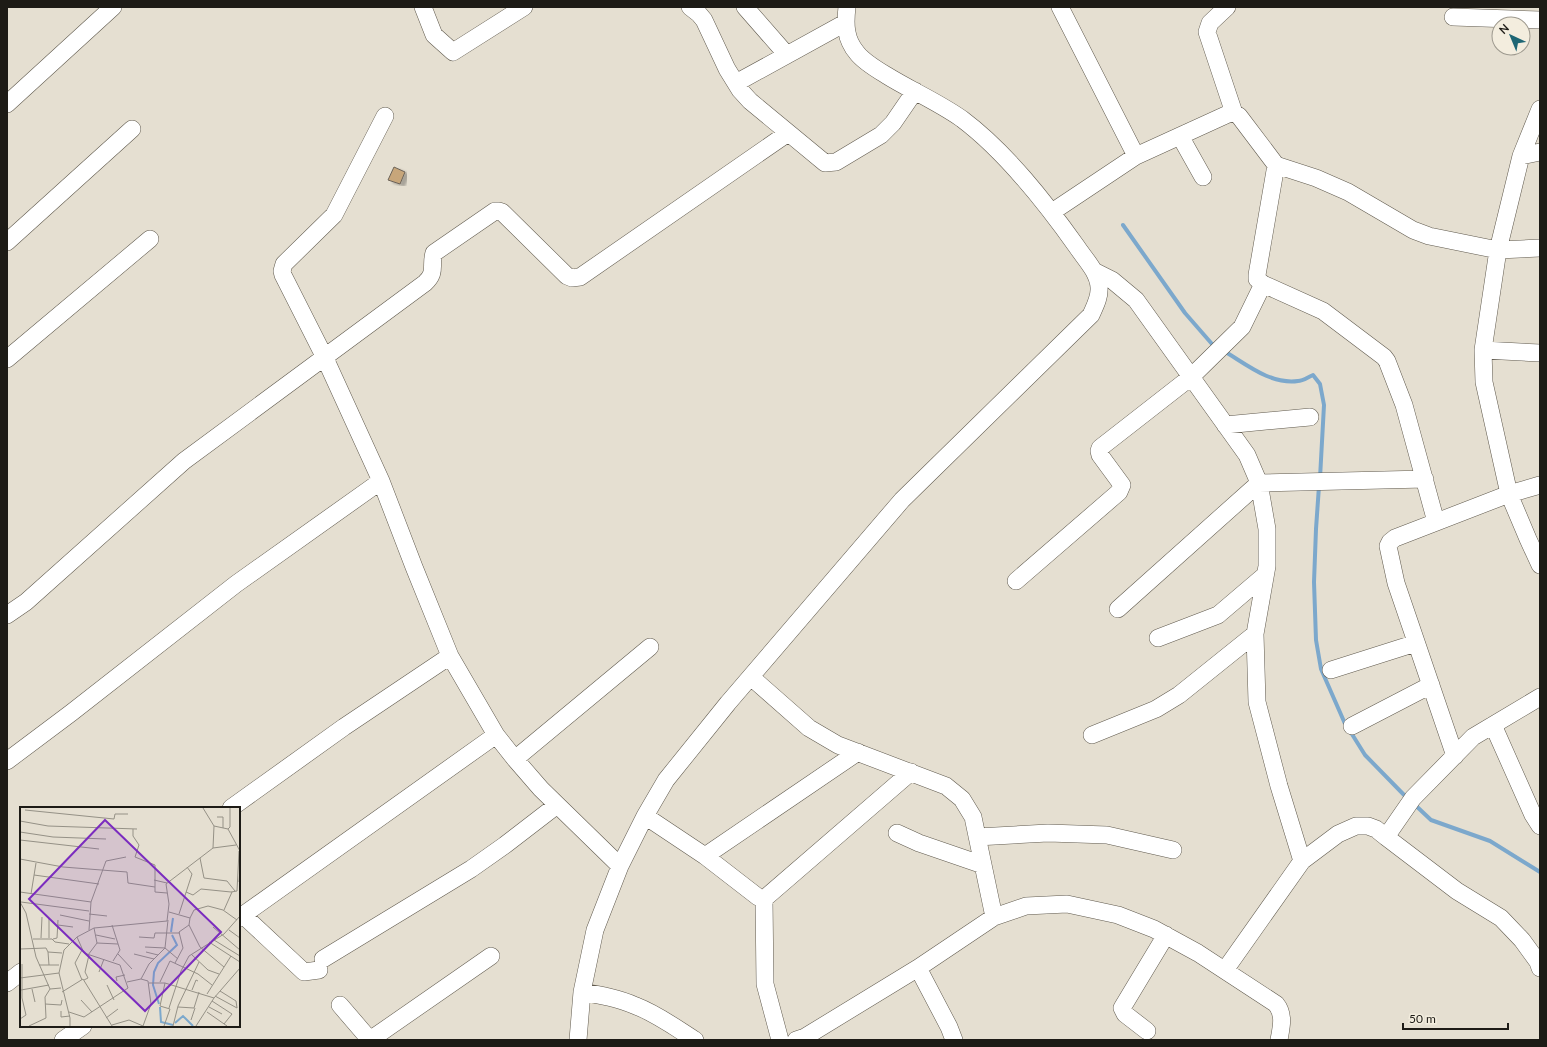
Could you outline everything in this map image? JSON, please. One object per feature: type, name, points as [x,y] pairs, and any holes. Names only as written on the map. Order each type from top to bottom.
[{"type":"street","points":[[7,104],[113,7]]},
{"type":"street","points":[[423,7],[434,35],[453,52],[524,7]]},
{"type":"street","points":[[690,7],[700,14],[704,20],[727,69],[740,90],[750,101],[825,163],[836,162],[881,135],[892,124],[915,91]]},
{"type":"street","points":[[745,7],[787,55]]},
{"type":"street","points":[[1060,7],[1136,156]]},
{"type":"street","points":[[1227,7],[1210,23],[1207,32],[1234,113],[1239,116],[1276,165],[1316,178],[1348,192],[1398,222],[1429,236],[1498,250],[1540,248]]},
{"type":"street","points":[[736,83],[787,55],[846,15]]},
{"type":"street","points":[[578,1040],[582,992],[595,930],[620,866],[645,816],[666,780],[751,677],[902,500],[1091,316],[1097,302],[1099,286],[1094,271],[1052,212],[998,150],[961,118],[874,68],[857,53],[847,37],[846,15]]},
{"type":"street","points":[[1453,17],[1540,20]]},
{"type":"street","points":[[1540,108],[1521,156],[1498,250],[1483,350],[1484,382],[1509,494],[1540,565]]},
{"type":"street","points":[[1052,212],[1136,156],[1228,114],[1234,113]]},
{"type":"street","points":[[384,116],[334,215],[284,264],[283,275],[324,356],[381,481],[450,656],[496,734],[515,759],[556,805],[620,866]]},
{"type":"street","points":[[7,242],[132,130]]},
{"type":"street","points":[[7,615],[26,602],[184,461],[429,279],[434,271],[434,253],[497,210],[502,212],[567,276],[576,278],[580,277],[788,133]]},
{"type":"street","points":[[1180,136],[1203,177]]},
{"type":"street","points":[[1521,156],[1540,152]]},
{"type":"street","points":[[1276,165],[1256,275],[1257,279],[1263,284],[1323,311],[1384,357],[1389,364],[1404,405],[1436,522]]},
{"type":"street","points":[[7,358],[150,239]]},
{"type":"street","points":[[1094,271],[1112,280],[1136,300],[1226,425],[1246,455],[1259,482],[1266,529],[1267,566],[1255,634],[1257,702],[1278,786],[1302,860]]},
{"type":"street","points":[[1016,580],[1119,492],[1122,485],[1121,483],[1100,455],[1099,451],[1103,444],[1191,377],[1242,327],[1263,284]]},
{"type":"street","points":[[1483,350],[1540,353]]},
{"type":"street","points":[[1226,425],[1310,417]]},
{"type":"street","points":[[1118,609],[1259,482],[1425,479]]},
{"type":"street","points":[[7,761],[236,584],[381,481]]},
{"type":"street","points":[[1455,756],[1396,583],[1388,546],[1395,538],[1509,494],[1540,485]]},
{"type":"street","points":[[1158,638],[1218,615],[1265,575]]},
{"type":"street","points":[[1092,735],[1156,709],[1179,695],[1255,634]]},
{"type":"street","points":[[1331,670],[1416,643]]},
{"type":"street","points":[[515,759],[650,647]]},
{"type":"street","points":[[232,807],[344,727],[450,656]]},
{"type":"street","points":[[751,677],[796,719],[809,728],[838,744],[946,786],[962,799],[973,818],[994,916]]},
{"type":"street","points":[[1352,726],[1431,685]]},
{"type":"street","points":[[1386,837],[1411,800],[1474,737],[1540,697]]},
{"type":"street","points":[[1492,726],[1533,815],[1540,826]]},
{"type":"street","points":[[496,734],[241,916],[304,972],[321,964],[477,865],[556,805]]},
{"type":"street","points":[[705,856],[858,752]]},
{"type":"street","points":[[780,1040],[765,984],[764,899],[911,772]]},
{"type":"street","points":[[645,816],[705,856],[758,897],[764,899]]},
{"type":"street","points":[[1226,970],[1302,860],[1338,834],[1356,826],[1368,826],[1376,829],[1457,891],[1501,918],[1522,940],[1538,962],[1540,968]]},
{"type":"street","points":[[897,832],[919,843],[983,865]]},
{"type":"street","points":[[977,837],[1048,833],[1107,835],[1173,850]]},
{"type":"street","points":[[796,1040],[805,1037],[918,968],[994,916],[1026,906],[1067,904],[1118,915],[1166,936],[1226,970],[1276,1004],[1279,1008],[1282,1022],[1279,1040]]},
{"type":"street","points":[[1147,1032],[1125,1014],[1122,1008],[1166,936]]},
{"type":"street","points":[[340,1005],[370,1040],[491,956]]},
{"type":"street","points":[[918,968],[949,1027],[954,1040]]},
{"type":"street","points":[[7,984],[20,973]]},
{"type":"street","points":[[582,992],[614,998],[636,1006],[658,1017],[695,1040]]},
{"type":"street","points":[[63,1040],[82,1027]]},
{"type":"building","points":[[394,167],[405,172],[400,184],[388,180]]},
{"type":"waterway","points":[[1123,225],[1185,313],[1216,347]]},
{"type":"waterway","points":[[1224,351],[1269,377],[1278,380],[1300,381],[1313,375],[1320,384],[1324,405],[1320,478]]},
{"type":"waterway","points":[[1319,486],[1314,582],[1316,640],[1321,669],[1346,726]]},
{"type":"waterway","points":[[1350,731],[1365,755],[1408,799]]},
{"type":"waterway","points":[[1413,803],[1431,820],[1490,841],[1540,872]]}]
